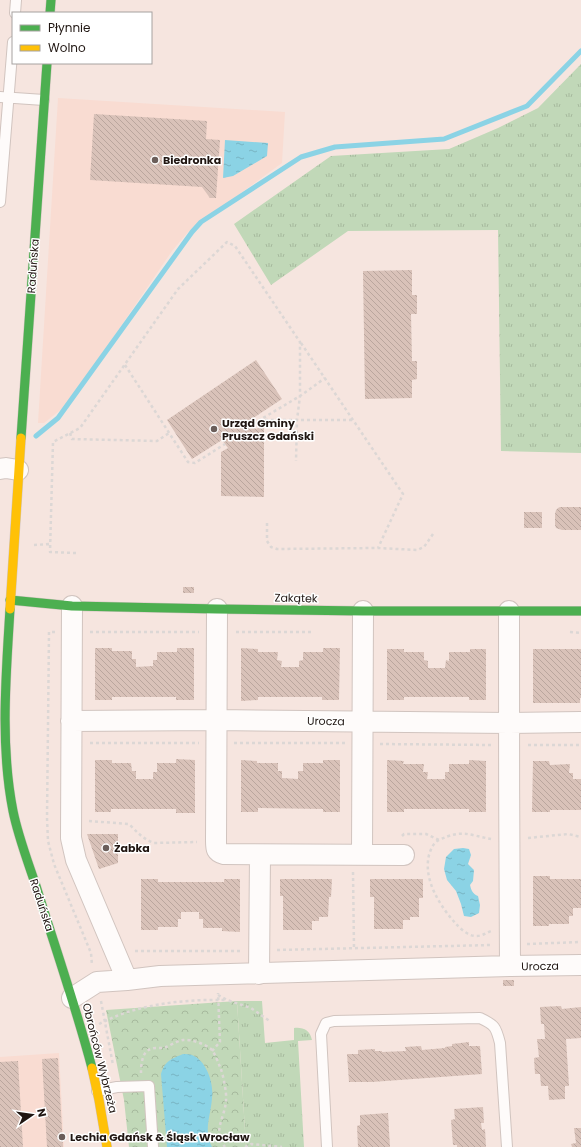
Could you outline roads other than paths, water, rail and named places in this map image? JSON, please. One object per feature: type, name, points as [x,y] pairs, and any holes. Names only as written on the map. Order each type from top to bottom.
[{"type":"street","points":[[50,12],[51,0]]},
{"type":"street","name":"Raduńska","points":[[47,64],[9,469],[10,600],[6,671],[5,740],[8,780],[7,813],[20,837],[72,998]]},
{"type":"street","name":"Zakątek","points":[[10,600],[72,606],[217,609],[581,611]]},
{"type":"street","points":[[72,606],[70,838],[76,860],[127,980]]},
{"type":"street","points":[[217,609],[216,848],[219,853],[404,855]]},
{"type":"street","points":[[358,855],[362,743],[363,611]]},
{"type":"street","points":[[509,611],[508,840],[510,966]]},
{"type":"street","name":"Urocza","points":[[71,721],[216,720],[509,723],[581,722]]},
{"type":"street","points":[[260,854],[260,974]]},
{"type":"street","name":"Urocza","points":[[72,998],[97,982],[160,976],[581,965]]},
{"type":"street","name":"Obrońców Wybrzeża","points":[[72,998],[86,1044],[97,1091],[107,1147]]},
{"type":"lane","points":[[15,12],[16,0]]},
{"type":"lane","points":[[0,202],[4,97],[12,48]]},
{"type":"lane","points":[[4,97],[44,100]]},
{"type":"lane","points":[[327,1147],[322,1034],[326,1023],[334,1021],[480,1018],[489,1022],[497,1030],[500,1043],[507,1147]]},
{"type":"lane","points":[[97,1091],[117,1087],[149,1086],[153,1147]]},
{"type":"water","points":[[225,140],[268,143],[267,156],[233,176],[223,178]]},
{"type":"water","points":[[454,849],[469,849],[471,855],[468,864],[474,870],[473,881],[470,885],[472,892],[478,896],[480,905],[479,913],[471,917],[464,916],[456,891],[447,880],[444,869],[446,857]]},
{"type":"water","points":[[183,1054],[191,1055],[202,1062],[211,1080],[212,1092],[208,1135],[212,1147],[167,1147],[161,1074],[164,1066],[169,1061]]},
{"type":"waterway","points":[[36,436],[58,418],[192,232],[201,222],[301,157],[335,147],[444,139],[527,106],[581,51]]},
{"type":"place","name":"Biedronka","points":[[155,160]]},
{"type":"place","name":"Urząd Gminy Pruszcz Gdański","points":[[214,429]]},
{"type":"place","name":"Żabka","points":[[106,848]]},
{"type":"place","name":"Lechia Gdańsk & Śląsk Wrocław","points":[[62,1137]]}]
